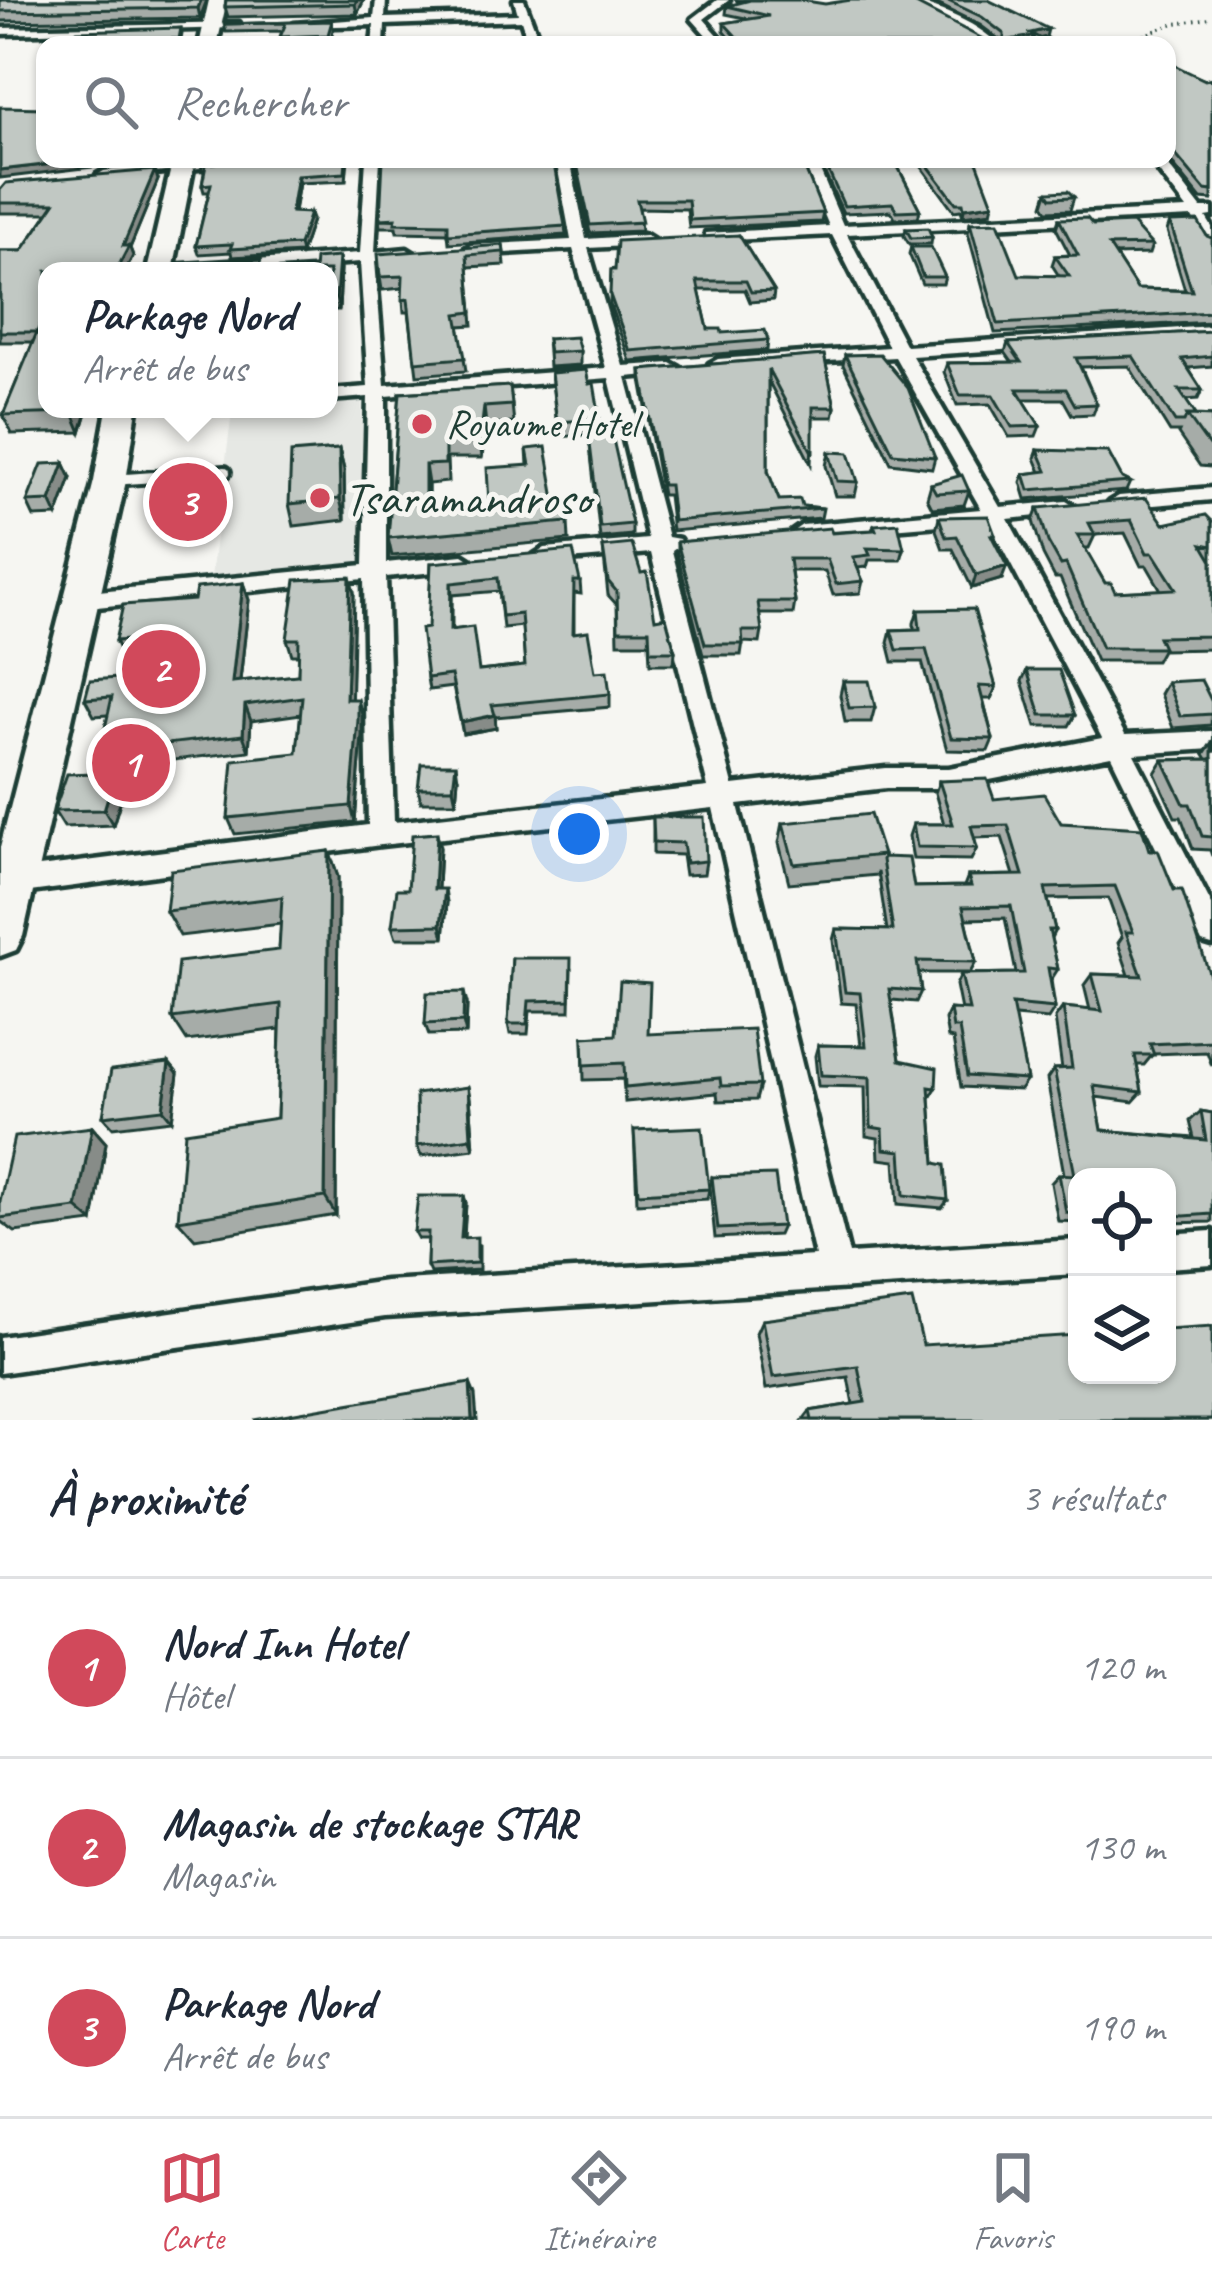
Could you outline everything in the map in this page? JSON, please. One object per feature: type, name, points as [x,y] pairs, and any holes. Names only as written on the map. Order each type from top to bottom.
[{"type":"main road","points":[[211,35],[218,0]]},
{"type":"main road","points":[[167,262],[183,168]]},
{"type":"main road","points":[[0,936],[7,883],[110,481],[121,418]]},
{"type":"street","points":[[378,36],[381,0]]},
{"type":"street","points":[[519,0],[532,36]]},
{"type":"street","points":[[714,36],[698,19],[724,0]]},
{"type":"street","points":[[900,0],[983,36]]},
{"type":"street","points":[[276,24],[525,17]]},
{"type":"street","points":[[0,31],[211,35],[255,25]]},
{"type":"street","points":[[88,176],[143,168]]},
{"type":"street","points":[[372,168],[367,257],[377,392],[374,569],[381,834]]},
{"type":"street","points":[[564,168],[578,243],[723,796],[836,1274]]},
{"type":"street","points":[[811,168],[835,230],[896,349],[995,514],[1212,933]]},
{"type":"street","points":[[1164,168],[1204,212],[1212,240]]},
{"type":"street","points":[[695,237],[1204,212]]},
{"type":"street","points":[[461,251],[672,238]]},
{"type":"street","points":[[295,262],[414,254]]},
{"type":"street","points":[[707,365],[1212,331]]},
{"type":"street","points":[[338,394],[684,367]]},
{"type":"street","points":[[771,535],[1212,494]]},
{"type":"street","points":[[517,557],[704,541]]},
{"type":"street","points":[[78,602],[493,559]]},
{"type":"street","points":[[7,883],[381,834],[886,778],[949,778],[1117,745],[1212,740]]},
{"type":"street","points":[[1176,1251],[1212,1249]]},
{"type":"street","points":[[0,1355],[385,1299],[1068,1258]]},
{"type":"lane","points":[[110,481],[225,472]]},
{"type":"path","points":[[1139,36],[1173,23],[1212,17]]},
{"type":"shaded area","points":[[362,401],[363,562],[211,577],[231,418],[338,418],[338,403]]},
{"type":"building","points":[[0,0],[201,0],[198,8],[0,11]]},
{"type":"building","points":[[226,0],[357,0],[355,4],[225,7]]},
{"type":"building","points":[[908,0],[977,36],[736,36],[724,23],[769,16],[727,6],[747,1]]},
{"type":"building","points":[[946,0],[988,0],[1048,29],[1030,33],[1036,36],[1004,36],[982,17]]},
{"type":"building","points":[[332,21],[328,35],[304,36],[280,36],[286,23],[224,24]]},
{"type":"building","points":[[181,28],[180,36],[72,36],[77,31]]},
{"type":"building","points":[[1176,66],[1205,80],[1212,78],[1212,191],[1205,190],[1176,155]]},
{"type":"building","points":[[0,107],[36,108],[36,166],[0,170]]},
{"type":"building","points":[[205,168],[345,168],[345,173],[297,176],[291,212],[310,213],[299,245],[196,246],[211,184],[202,185]]},
{"type":"building","points":[[383,168],[555,168],[565,226],[448,234],[448,224],[380,219]]},
{"type":"building","points":[[578,168],[805,168],[823,213],[690,220],[688,200],[637,200],[642,222],[590,225]]},
{"type":"building","points":[[827,168],[899,168],[920,210],[897,211],[892,203],[844,206]]},
{"type":"building","points":[[930,168],[979,168],[993,204],[964,208],[963,203],[956,203]]},
{"type":"building","points":[[155,170],[121,262],[38,262],[37,332],[0,332],[0,251],[22,251],[55,203],[0,203],[0,190],[6,183]]},
{"type":"building","points":[[1068,191],[1074,197],[1051,198],[1047,192]]},
{"type":"building","points":[[1087,218],[1093,225],[1132,223],[1152,245],[1109,246],[1137,289],[1192,291],[1170,222],[1198,221],[1212,238],[1212,312],[998,324],[970,223],[998,222],[1019,275],[1069,276],[1055,256],[1078,255],[1059,219]]},
{"type":"building","points":[[928,228],[932,237],[911,238],[906,229]]},
{"type":"building","points":[[739,235],[774,291],[751,292],[746,281],[697,281],[708,329],[722,333],[765,330],[768,340],[630,351],[610,295],[617,241]]},
{"type":"building","points":[[503,245],[504,252],[467,255],[472,312],[457,314],[465,358],[415,362],[408,299],[402,300],[403,276],[380,277],[378,254]]},
{"type":"building","points":[[911,247],[931,247],[945,277],[923,277]]},
{"type":"building","points":[[339,257],[338,271],[338,262],[315,259]]},
{"type":"building","points":[[38,330],[38,414],[3,415]]},
{"type":"building","points":[[1212,331],[1212,356],[1182,359],[1202,390],[1179,390],[1196,415],[1187,415],[1184,422],[1175,422],[1133,356],[1076,358],[1097,404],[1075,405],[1066,389],[1017,389],[1040,426],[1012,427],[993,395],[960,395],[947,363],[1021,362],[1008,343]]},
{"type":"building","points":[[576,337],[580,351],[549,353],[547,339]]},
{"type":"building","points":[[880,354],[908,388],[935,457],[893,453],[845,355]]},
{"type":"building","points":[[824,355],[835,407],[813,407],[813,454],[768,369],[768,471],[775,490],[779,500],[800,499],[802,506],[823,508],[673,521],[641,370]]},
{"type":"building","points":[[586,370],[589,384],[594,383],[600,419],[557,422],[551,373]]},
{"type":"building","points":[[510,386],[512,405],[484,407],[480,440],[445,440],[445,464],[425,465],[425,508],[489,504],[487,468],[530,465],[527,449],[546,447],[557,511],[566,510],[568,522],[388,538],[400,393]]},
{"type":"building","points":[[1187,415],[1212,416],[1212,447],[1209,446]]},
{"type":"building","points":[[612,435],[632,524],[600,527],[589,436]]},
{"type":"building","points":[[339,449],[340,499],[289,504],[291,453]]},
{"type":"building","points":[[1038,450],[1108,452],[1122,478],[1130,482],[1029,490],[1024,474],[1047,471]]},
{"type":"building","points":[[829,452],[849,453],[858,482],[837,481]]},
{"type":"building","points":[[64,463],[50,501],[27,502],[42,464]]},
{"type":"building","points":[[962,475],[969,491],[936,493],[931,484]]},
{"type":"building","points":[[1146,498],[1164,524],[1206,515],[1212,521],[1212,546],[1202,544],[1212,561],[1212,636],[1158,637],[1163,648],[1102,648],[1066,564],[1061,565],[1048,542],[1038,508]],"holes":[[[1131,520],[1147,553],[1153,553],[1176,589],[1115,592],[1077,535],[1095,535],[1089,523]]]},
{"type":"building","points":[[988,516],[995,535],[991,535],[1007,566],[976,575],[957,536],[946,537],[939,517]]},
{"type":"building","points":[[898,523],[904,549],[867,548],[870,555],[853,557],[863,581],[836,584],[827,559],[789,559],[795,602],[758,602],[762,631],[742,631],[743,644],[705,644],[677,542],[830,528],[832,533],[876,530],[874,525]]},
{"type":"building","points":[[632,544],[641,573],[647,572],[655,619],[666,617],[675,651],[650,651],[649,630],[618,630],[617,592],[608,581],[603,547]]},
{"type":"building","points":[[573,550],[580,581],[574,581],[573,633],[588,631],[595,672],[607,671],[610,694],[492,705],[495,715],[461,722],[451,675],[427,678],[421,629],[428,628],[431,563]],"holes":[[[498,578],[502,616],[521,614],[525,666],[479,671],[473,627],[450,630],[451,583]]]},
{"type":"building","points":[[350,577],[346,699],[358,699],[351,806],[228,818],[233,760],[297,753],[302,697],[245,705],[243,735],[166,744],[163,757],[119,761],[104,810],[54,811],[67,774],[95,773],[112,697],[85,699],[90,680],[133,677],[143,639],[115,641],[123,605],[194,600],[196,588],[243,583],[232,682],[298,675],[299,639],[287,639],[296,580]]},
{"type":"building","points":[[974,609],[996,687],[979,686],[993,739],[951,738],[926,649],[897,650],[891,630],[920,629],[918,610]]},
{"type":"building","points":[[1027,670],[1059,670],[1075,715],[1041,715]]},
{"type":"building","points":[[1201,680],[1212,702],[1212,714],[1180,716],[1167,682]]},
{"type":"building","points":[[843,681],[869,681],[875,707],[849,708]]},
{"type":"building","points":[[1212,759],[1212,837],[1202,836],[1190,804],[1184,804],[1163,760]]},
{"type":"building","points":[[421,764],[456,764],[453,788],[418,788]]},
{"type":"building","points":[[987,779],[994,799],[1044,794],[1061,823],[1142,828],[1149,850],[1158,850],[1174,890],[1182,890],[1212,982],[1212,1041],[1150,1044],[1154,1055],[1135,1055],[1142,1092],[1094,1086],[1102,1130],[1206,1140],[1201,1111],[1212,1113],[1212,1214],[1176,1215],[1176,1168],[1074,1168],[1054,1069],[1072,1068],[1063,1007],[1102,1011],[1092,974],[1142,976],[1126,932],[1133,932],[1115,886],[1045,888],[1055,930],[1049,930],[1058,969],[1048,968],[1055,1008],[1012,1004],[1027,1080],[967,1076],[959,1028],[953,1028],[950,1009],[969,1010],[961,974],[1024,973],[1011,906],[963,907],[976,962],[917,961],[921,991],[889,989],[900,1060],[937,1068],[936,1088],[929,1087],[935,1163],[945,1165],[948,1200],[904,1195],[901,1151],[884,1149],[883,1129],[871,1127],[870,1077],[821,1075],[818,1045],[866,1046],[860,993],[845,992],[836,929],[893,930],[883,857],[909,858],[914,887],[971,886],[968,876],[1023,875],[1008,825],[971,826],[977,848],[917,847],[913,824],[953,824],[939,781]]},
{"type":"building","points":[[870,814],[883,855],[794,864],[783,823]]},
{"type":"building","points":[[653,817],[704,817],[706,861],[686,863],[683,843],[654,842]]},
{"type":"building","points":[[437,833],[434,889],[445,889],[441,925],[392,926],[397,889],[408,889],[412,835]]},
{"type":"building","points":[[329,851],[325,1197],[178,1220],[185,1132],[277,1118],[281,1004],[172,1018],[178,962],[279,950],[282,897],[166,911],[171,870]]},
{"type":"building","points":[[512,958],[571,958],[570,1000],[529,1001],[527,1024],[508,1024]]},
{"type":"building","points":[[620,981],[650,983],[648,1034],[753,1029],[760,1085],[721,1086],[720,1078],[625,1087],[624,1063],[584,1065],[583,1037],[616,1035]]},
{"type":"building","points":[[464,992],[463,1022],[425,1024],[427,993]]},
{"type":"building","points":[[169,1063],[163,1109],[103,1116],[111,1070]]},
{"type":"building","points":[[468,1087],[471,1138],[417,1146],[416,1094]]},
{"type":"building","points":[[92,1127],[77,1208],[0,1218],[14,1137]]},
{"type":"building","points":[[702,1127],[709,1189],[638,1193],[634,1130]]},
{"type":"building","points":[[1059,1174],[1068,1175],[1068,1212],[1066,1212]]},
{"type":"building","points":[[775,1175],[782,1226],[718,1229],[712,1177]]},
{"type":"building","points":[[418,1196],[464,1196],[461,1238],[477,1237],[477,1263],[427,1266],[428,1232],[414,1232]]},
{"type":"building","points":[[912,1300],[923,1345],[1068,1336],[1068,1384],[1176,1384],[1176,1328],[1212,1326],[1212,1420],[812,1420],[810,1411],[865,1402],[858,1366],[773,1377],[762,1320]]},
{"type":"building","points":[[470,1383],[472,1420],[254,1420]]},
{"type":"place","name":"Royaume Hotel","points":[[422,424]]},
{"type":"place","name":"Tsaramandroso","points":[[320,498]]},
{"type":"place","name":"Parkage Nord","points":[[188,502]]},
{"type":"place","name":"Magasin de stockage STAR","points":[[161,669]]},
{"type":"place","name":"Nord Inn Hotel","points":[[131,763]]}]
